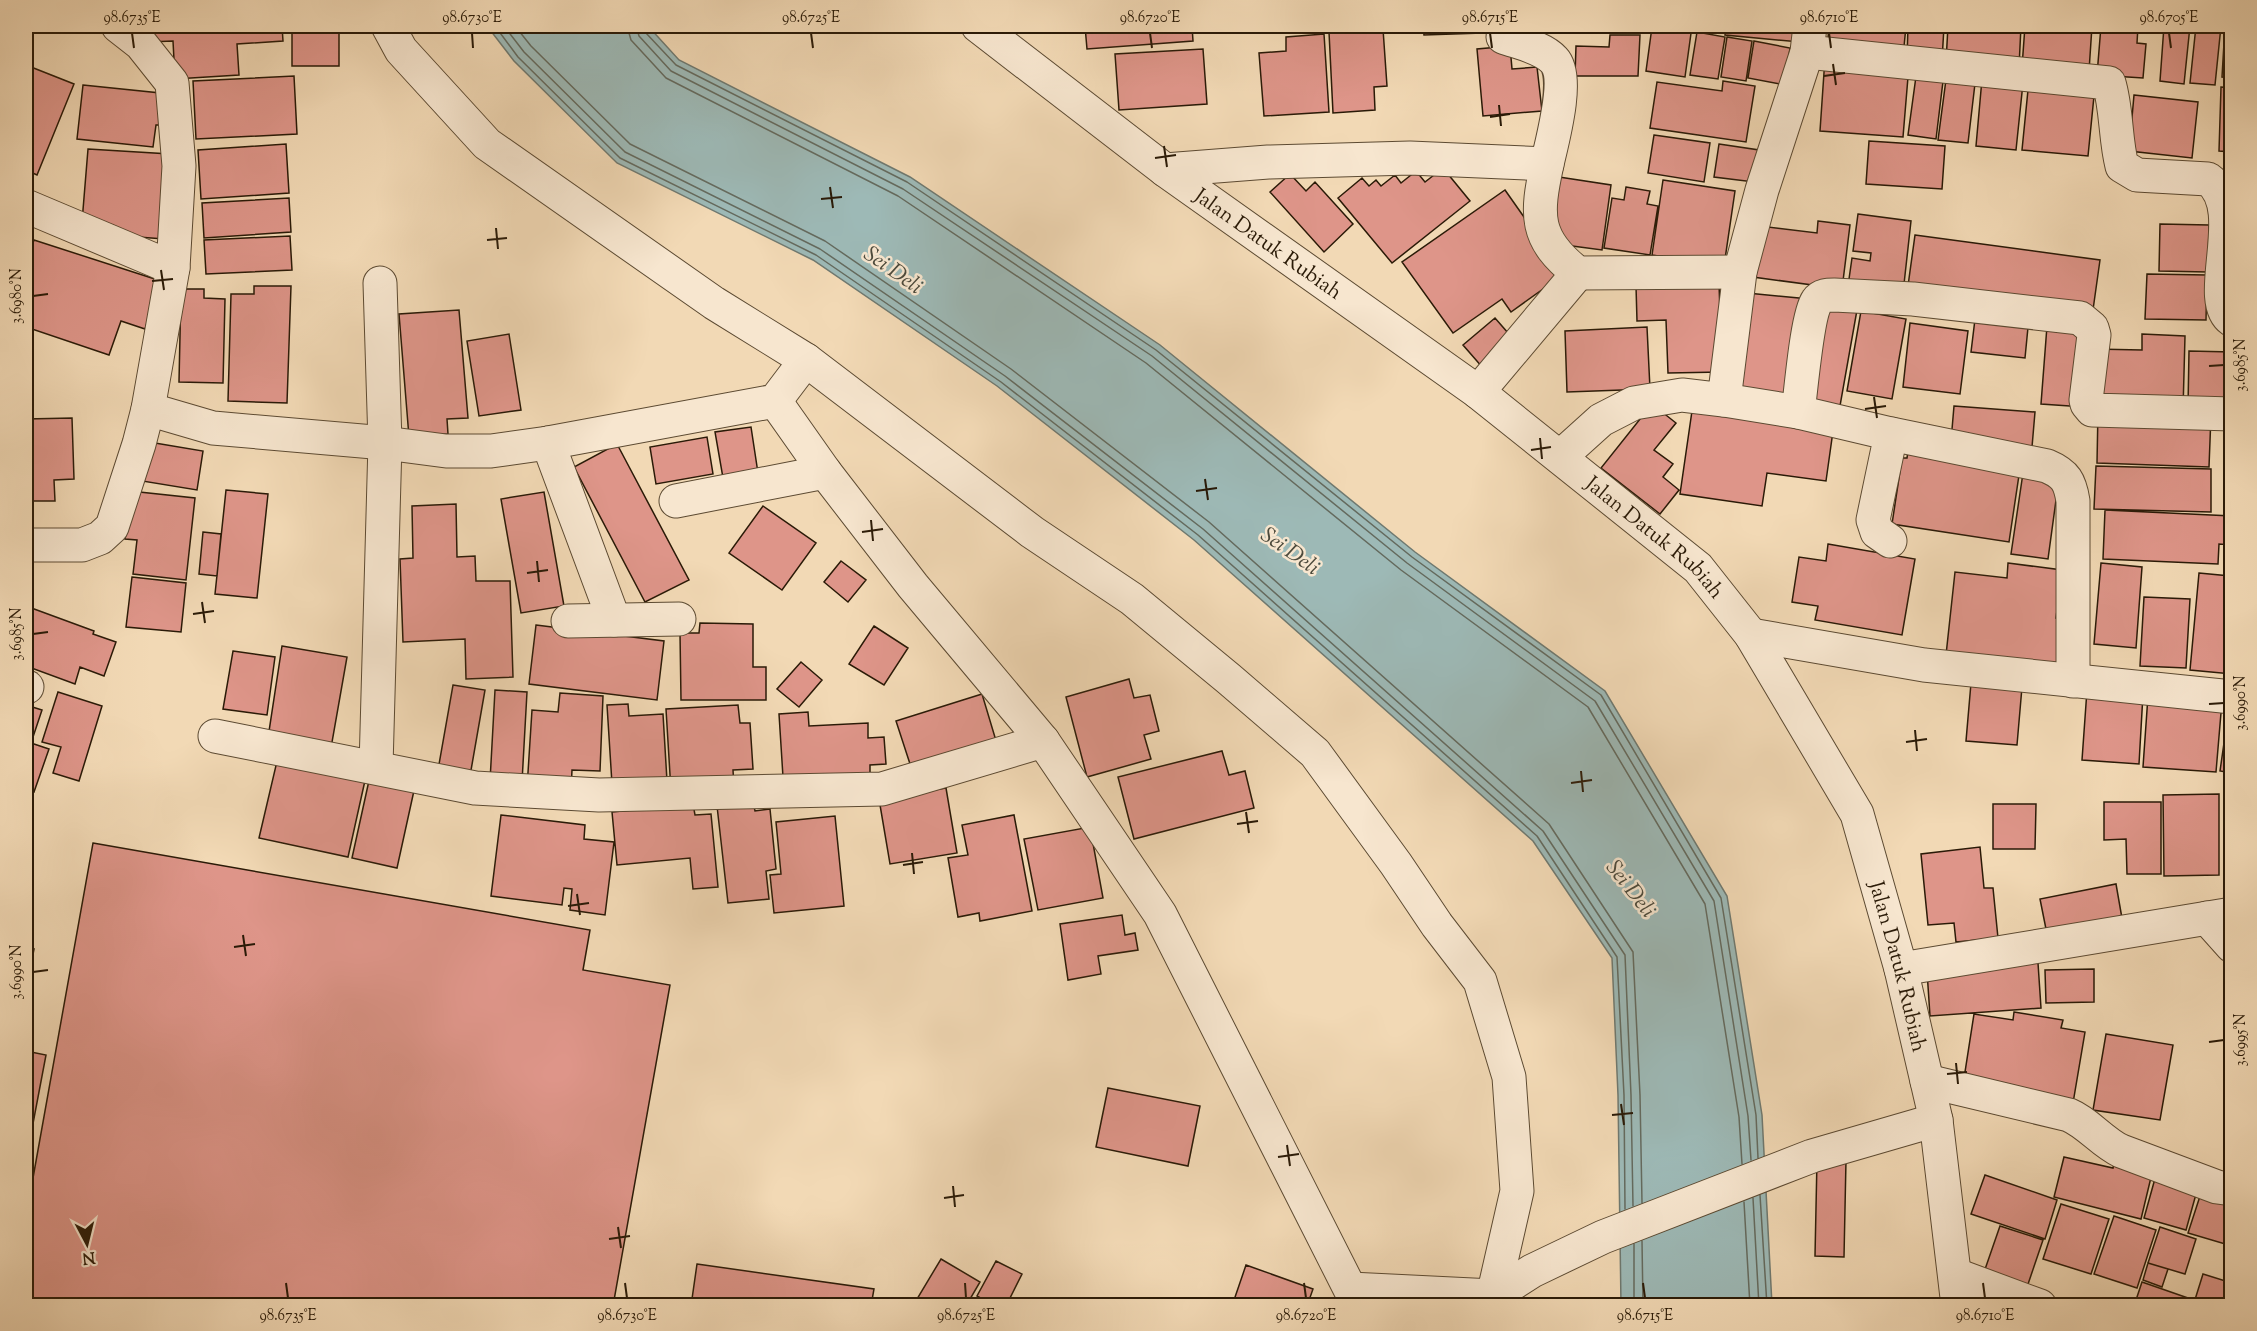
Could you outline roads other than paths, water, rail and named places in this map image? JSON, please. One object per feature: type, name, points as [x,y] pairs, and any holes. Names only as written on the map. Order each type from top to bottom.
[{"type":"street","points":[[26,545],[82,545],[100,538],[112,527],[148,409],[173,268],[179,166],[172,83],[141,44],[118,26]]},
{"type":"street","points":[[388,26],[401,50],[487,144],[714,303],[806,360],[1032,532],[1132,599],[1315,753],[1390,855],[1437,925],[1480,981],[1509,1077],[1517,1191],[1494,1301]]},
{"type":"street","name":"Jalan Datuk Rubiah","points":[[978,26],[1165,170],[1478,392],[1698,568],[1751,635],[1857,814],[1901,969],[1936,1120],[1957,1290]]},
{"type":"street","points":[[1503,37],[1542,52],[1554,60],[1559,71],[1559,107],[1541,192],[1540,223],[1549,246],[1578,273],[1740,272]]},
{"type":"street","points":[[1724,400],[1740,272],[1762,190],[1808,39],[2109,84],[2113,96],[2117,145],[2122,166],[2137,175],[2208,179],[2217,186],[2224,207],[2226,225],[2223,310],[2232,320]]},
{"type":"street","points":[[1165,170],[1268,162],[1410,158],[1547,164]]},
{"type":"street","points":[[26,206],[173,268]]},
{"type":"street","points":[[1478,392],[1578,273]]},
{"type":"street","points":[[376,767],[385,443],[380,283]]},
{"type":"street","points":[[1798,412],[1809,331],[1817,301],[1824,296],[1834,295],[1913,299],[2080,318],[2092,328],[2094,335],[2086,400],[2092,410],[2232,414]]},
{"type":"street","points":[[148,409],[213,428],[385,443],[446,451],[491,451],[548,443],[776,401],[806,360]]},
{"type":"street","points":[[1560,457],[1601,420],[1634,403],[1682,395],[1798,412],[1891,434],[2048,466],[2060,471],[2071,484],[2073,501],[2073,681]]},
{"type":"street","points":[[776,401],[825,472],[913,586],[1043,741],[1160,914],[1346,1297],[1494,1301],[1532,1271],[1603,1237],[1812,1156],[1936,1120]]},
{"type":"street","points":[[1890,542],[1877,532],[1874,520],[1891,434]]},
{"type":"street","points":[[548,443],[614,620]]},
{"type":"street","points":[[676,501],[825,472]]},
{"type":"street","points":[[568,621],[679,618]]},
{"type":"street","points":[[1751,635],[1924,665],[2232,697]]},
{"type":"street","points":[[215,736],[476,788],[599,795],[882,789],[1043,741]]},
{"type":"street","points":[[1901,969],[2219,916],[2232,946]]},
{"type":"street","points":[[1927,1081],[2069,1115],[2112,1147],[2182,1175],[2217,1187],[2232,1189]]},
{"type":"street","points":[[1957,1290],[2040,1305]]},
{"type":"water","name":"Sei Deli","points":[[487,26],[648,26],[679,60],[910,177],[1160,345],[1415,552],[1605,691],[1727,896],[1762,1115],[1772,1305],[1621,1305],[1618,1095],[1612,958],[1533,841],[1194,540],[997,386],[813,260],[617,163],[514,61]]}]
